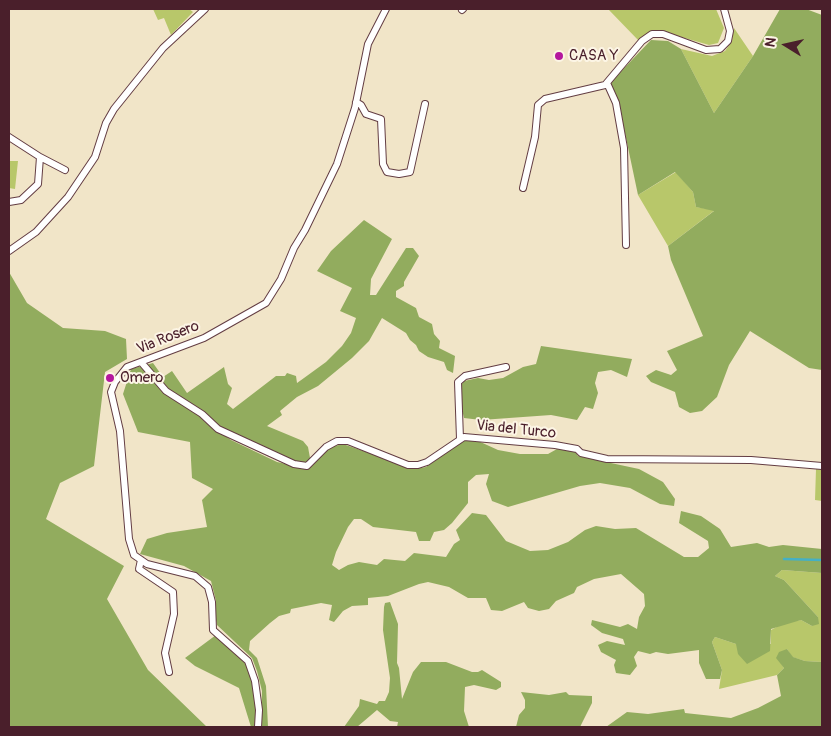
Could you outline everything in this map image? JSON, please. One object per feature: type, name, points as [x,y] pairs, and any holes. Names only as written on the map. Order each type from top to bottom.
[{"type":"street","name":"Via Rosero","points":[[169,672],[165,654],[174,614],[172,592],[139,569],[141,560],[134,555],[129,539],[120,431],[111,392],[115,382],[127,367],[204,338],[266,303],[281,279],[294,248],[305,230],[337,164],[356,102],[368,44],[386,9]]},
{"type":"street","points":[[523,188],[535,137],[538,105],[545,99],[577,93],[607,83],[642,41],[652,34],[664,34],[706,50],[720,49],[728,41],[730,31],[724,9]]},
{"type":"street","points":[[9,251],[36,232],[50,218],[95,157],[106,123],[114,109],[163,48],[200,10]]},
{"type":"street","points":[[607,83],[616,104],[624,148],[626,245]]},
{"type":"street","points":[[356,102],[361,105],[366,114],[382,119],[383,164],[387,172],[399,174],[410,172],[424,104]]},
{"type":"street","points":[[9,138],[65,170]]},
{"type":"street","points":[[9,202],[21,200],[38,184],[40,157]]},
{"type":"street","points":[[73,174],[81,178]]},
{"type":"street","name":"Via del Turco","points":[[141,362],[166,391],[202,414],[218,429],[294,464],[306,466],[326,447],[337,441],[348,441],[408,464],[418,465],[427,462],[464,437],[577,449],[581,453],[607,459],[751,460],[822,466]]},
{"type":"street","points":[[460,439],[458,382],[465,376],[506,367]]},
{"type":"street","points":[[141,560],[147,564],[195,576],[208,587],[212,602],[213,630],[248,661],[256,681],[259,710],[258,727]]},
{"type":"green space","points":[[153,9],[189,9],[193,12],[171,35],[164,18],[158,20]]},
{"type":"green space","points":[[608,9],[716,9],[724,28],[718,43],[709,45],[657,30],[651,31],[639,41]]},
{"type":"green space","points":[[780,9],[806,9],[822,15],[822,370],[809,368],[750,331],[729,365],[717,397],[702,411],[690,413],[679,407],[675,392],[651,382],[646,376],[656,370],[671,375],[677,370],[667,351],[703,336],[671,260],[668,246],[714,211],[696,207],[693,192],[675,172],[638,195],[618,100],[610,83],[651,40],[668,41],[681,49],[714,113],[753,56]]},
{"type":"green space","points":[[734,28],[753,56],[714,113],[681,49],[712,56],[725,51],[732,41]]},
{"type":"green space","points":[[9,161],[18,161],[15,189],[9,188]]},
{"type":"green space","points":[[676,172],[693,192],[696,207],[715,210],[668,246],[638,195]]},
{"type":"green space","points":[[364,220],[392,239],[371,279],[370,295],[376,295],[406,248],[413,248],[419,256],[404,282],[404,286],[396,291],[396,297],[416,308],[419,317],[432,324],[434,334],[440,341],[439,348],[455,356],[453,373],[447,370],[444,362],[428,357],[419,351],[406,333],[382,318],[369,341],[352,358],[318,386],[297,397],[280,411],[282,415],[267,426],[303,441],[308,447],[310,458],[308,463],[294,462],[219,427],[202,410],[198,414],[204,421],[231,440],[277,462],[309,469],[330,447],[343,444],[415,469],[426,467],[440,455],[464,440],[476,440],[498,450],[520,454],[548,454],[557,449],[575,451],[578,456],[639,469],[663,482],[675,499],[674,506],[660,504],[630,488],[600,483],[580,486],[508,507],[492,501],[486,484],[489,474],[476,475],[468,482],[468,503],[444,530],[434,532],[430,541],[419,541],[416,532],[373,527],[361,519],[354,519],[336,552],[332,565],[339,570],[359,562],[377,565],[384,559],[405,561],[414,553],[446,557],[454,544],[460,540],[456,530],[472,513],[486,515],[506,541],[530,551],[548,550],[568,542],[585,530],[596,526],[615,529],[636,528],[684,557],[698,557],[709,548],[708,541],[679,523],[681,511],[701,516],[720,529],[731,547],[757,543],[769,547],[783,545],[822,549],[822,573],[782,570],[775,576],[784,580],[818,617],[819,624],[812,626],[801,620],[771,629],[770,651],[747,664],[738,654],[736,644],[715,637],[712,642],[722,670],[720,679],[706,679],[699,663],[699,650],[668,654],[656,652],[650,654],[638,651],[634,657],[637,666],[630,675],[616,673],[614,665],[616,660],[601,652],[598,645],[607,641],[625,645],[623,639],[602,633],[591,625],[592,620],[620,627],[628,624],[637,629],[639,617],[645,606],[644,594],[621,574],[594,579],[577,587],[574,593],[556,601],[549,609],[539,611],[528,608],[524,602],[502,611],[491,610],[486,598],[468,598],[449,587],[428,582],[388,596],[368,598],[368,605],[352,606],[343,611],[334,622],[329,620],[332,605],[321,603],[291,609],[290,613],[279,616],[270,623],[250,641],[249,650],[257,658],[266,686],[268,727],[261,727],[262,691],[257,671],[252,658],[217,625],[214,611],[216,601],[211,581],[184,566],[140,554],[147,539],[167,533],[207,527],[202,500],[213,489],[192,478],[190,442],[138,432],[123,394],[131,369],[153,363],[163,377],[172,371],[187,393],[224,367],[228,384],[232,388],[227,404],[233,409],[276,376],[285,376],[287,373],[296,376],[297,383],[304,378],[326,362],[342,346],[351,333],[356,318],[340,311],[352,288],[317,271],[331,251]]},
{"type":"green space","points":[[9,272],[27,303],[63,328],[105,331],[126,339],[127,359],[105,372],[94,466],[60,483],[46,519],[124,566],[107,599],[148,670],[207,727],[9,727]]},
{"type":"green space","points":[[541,346],[632,359],[627,377],[611,370],[598,372],[595,383],[598,393],[593,409],[585,407],[577,420],[551,415],[481,420],[464,418],[459,388],[464,381],[478,378],[489,380],[503,378],[523,367],[536,364]]},
{"type":"green space","points":[[816,469],[822,470],[822,501],[815,500]]},
{"type":"green space","points":[[782,570],[822,573],[822,662],[805,661],[792,657],[787,649],[781,663],[784,668],[777,675],[719,689],[722,670],[712,642],[715,637],[736,644],[771,644],[771,630],[784,623],[801,620],[812,626],[818,617],[784,580],[775,576]]},
{"type":"green space","points":[[390,602],[398,624],[397,663],[402,699],[413,672],[421,662],[446,662],[472,672],[482,670],[501,682],[501,687],[496,690],[474,685],[465,687],[464,711],[469,727],[397,727],[398,722],[390,721],[377,710],[357,727],[344,727],[359,706],[360,699],[377,704],[379,701],[385,701],[389,692],[390,678],[383,630],[385,603]]},
{"type":"green space","points":[[216,635],[245,662],[253,681],[257,711],[255,727],[251,727],[239,688],[195,666],[185,658]]},
{"type":"green space","points":[[787,649],[793,657],[805,661],[822,662],[822,727],[606,727],[627,712],[648,714],[684,709],[685,713],[731,718],[758,708],[781,696],[777,675],[784,668],[776,658],[779,652]]},
{"type":"green space","points":[[521,692],[549,695],[566,692],[569,695],[592,696],[592,703],[580,727],[516,727],[519,715],[525,708],[525,700]]},
{"type":"waterway","points":[[784,559],[822,560]]},
{"type":"place","name":"CASA Y","points":[[559,56]]},
{"type":"place","name":"Omero","points":[[110,378]]}]
